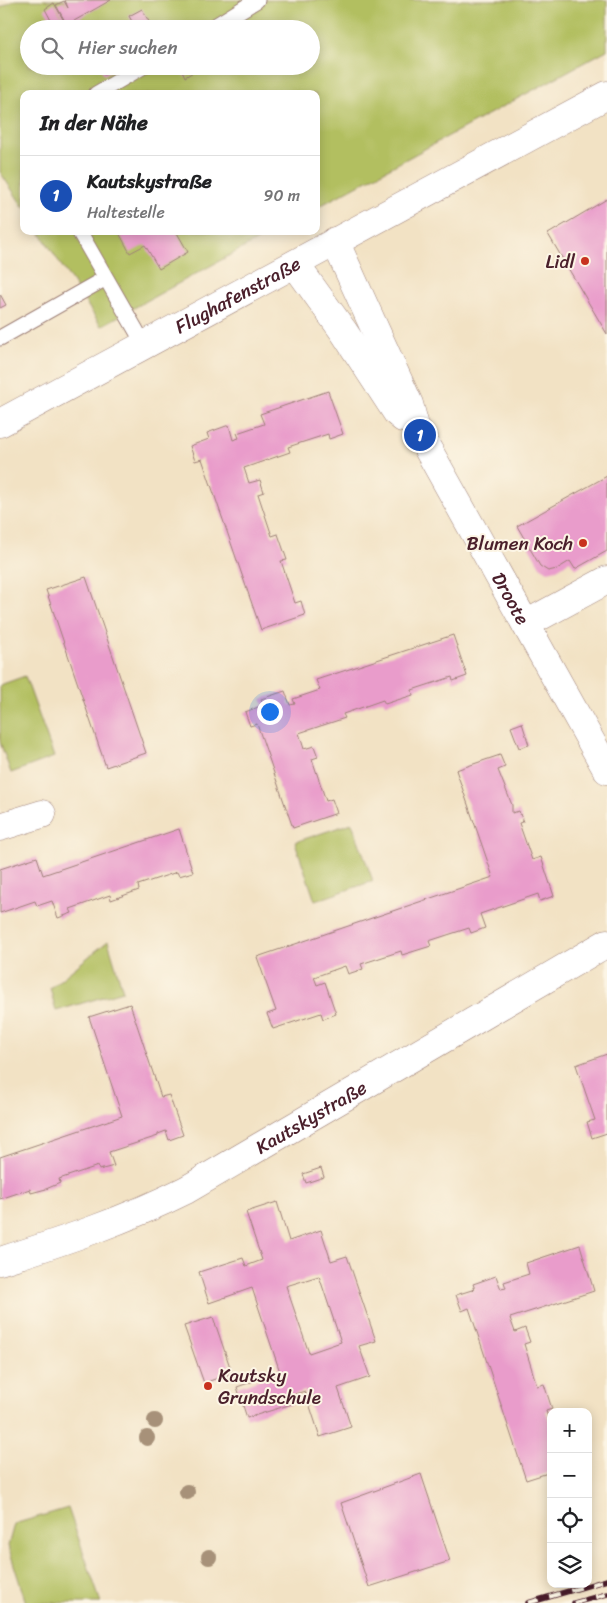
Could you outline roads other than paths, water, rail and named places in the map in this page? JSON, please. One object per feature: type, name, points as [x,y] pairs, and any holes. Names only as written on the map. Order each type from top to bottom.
[{"type":"street","name":"Flughafenstraße","points":[[0,423],[607,95]]},
{"type":"street","name":"Droote","points":[[335,241],[409,404],[415,426],[607,770]]},
{"type":"street","name":"Droote","points":[[295,264],[344,332],[397,413],[415,426]]},
{"type":"street","points":[[526,624],[607,580]]},
{"type":"street","points":[[0,827],[42,814]]},
{"type":"street","name":"Kautskystraße","points":[[0,1261],[102,1228],[142,1212],[186,1190],[607,943]]},
{"type":"lane","points":[[225,20],[257,0]]},
{"type":"lane","points":[[103,90],[129,75]]},
{"type":"lane","points":[[81,235],[145,346]]},
{"type":"lane","points":[[0,338],[106,278]]},
{"type":"railway","points":[[528,1603],[607,1580]]},
{"type":"railway","points":[[574,1603],[607,1594]]},
{"type":"place","name":"Lidl","points":[[585,261]]},
{"type":"place","name":"Kautskystraße","points":[[420,435]]},
{"type":"place","name":"Blumen Koch","points":[[583,543]]},
{"type":"place","name":"Kautsky Grundschule","points":[[208,1386]]}]
